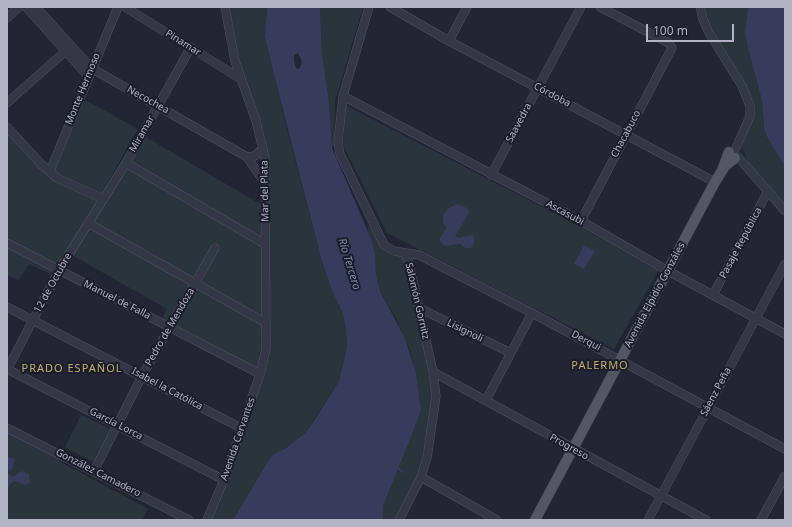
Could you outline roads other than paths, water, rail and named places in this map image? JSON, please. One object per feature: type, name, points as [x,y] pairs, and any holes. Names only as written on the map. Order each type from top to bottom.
[{"type":"main road","name":"Avenida Elpidio Gonzáles","points":[[535,520],[715,182],[734,154]]},
{"type":"street","points":[[7,18],[19,7]]},
{"type":"street","name":"Necochea","points":[[26,7],[90,72],[158,106],[247,157],[266,185]]},
{"type":"street","name":"Necochea","points":[[36,7],[68,49]]},
{"type":"street","name":"Monte Hermoso","points":[[50,171],[118,7]]},
{"type":"street","name":"Pinamar","points":[[125,7],[240,79]]},
{"type":"street","name":"Mar del Plata","points":[[225,7],[229,34],[240,79],[256,122],[265,158],[265,357]]},
{"type":"street","name":"Salomón Gornitz","points":[[369,7],[343,96],[338,142],[340,154],[379,237],[389,248],[405,253],[409,263],[433,372],[436,396],[427,458],[421,477],[399,520]]},
{"type":"street","name":"Córdoba","points":[[390,7],[449,41],[715,182]]},
{"type":"street","points":[[449,41],[468,7]]},
{"type":"street","name":"Saavedra","points":[[491,175],[581,7]]},
{"type":"street","name":"Chacabuco","points":[[581,221],[672,48],[669,43],[600,7]]},
{"type":"street","points":[[700,7],[702,19],[708,31],[742,86],[750,106],[750,116],[734,154],[785,211]]},
{"type":"street","name":"Miramar","points":[[103,199],[126,163],[191,47]]},
{"type":"street","points":[[7,103],[68,49]]},
{"type":"street","name":"Ascasubi","points":[[343,96],[581,221],[668,271],[785,334]]},
{"type":"street","points":[[7,127],[40,164],[61,180],[103,199]]},
{"type":"street","points":[[247,157],[258,154],[263,148]]},
{"type":"street","points":[[126,163],[265,244]]},
{"type":"street","name":"Pasaje República","points":[[713,295],[768,191]]},
{"type":"street","name":"12 de Octubre","points":[[7,370],[59,270],[103,199]]},
{"type":"street","points":[[88,223],[266,323]]},
{"type":"street","name":"Manuel de Falla","points":[[7,243],[260,374]]},
{"type":"street","name":"Pedro de Mendoza","points":[[94,471],[116,424],[142,376],[215,248]]},
{"type":"street","name":"Derqui","points":[[405,253],[419,255],[532,313],[708,406],[785,449]]},
{"type":"street","name":"Sáenz Peña","points":[[648,520],[785,264]]},
{"type":"street","name":"Isabel la Católica","points":[[7,307],[242,428]]},
{"type":"street","name":"Lisignoli","points":[[419,308],[511,353]]},
{"type":"street","points":[[486,400],[532,313]]},
{"type":"street","name":"Avenida Cervantes","points":[[207,520],[224,480],[265,357]]},
{"type":"street","name":"García Lorca","points":[[7,370],[224,480]]},
{"type":"street","name":"Progreso","points":[[433,372],[706,520]]},
{"type":"street","name":"González Camadero","points":[[7,428],[189,520]]},
{"type":"street","points":[[761,520],[785,476]]},
{"type":"street","points":[[421,477],[497,520]]},
{"type":"water","name":"Río Tercero","points":[[267,7],[320,7],[322,53],[329,102],[332,148],[372,241],[375,255],[376,274],[380,291],[404,336],[416,372],[421,410],[383,506],[383,520],[233,520],[268,461],[274,454],[286,448],[306,432],[316,418],[339,381],[347,347],[343,314],[333,293],[322,262],[265,37]],"holes":[[[298,53],[302,62],[299,69],[296,68],[294,55]]]},
{"type":"water","points":[[748,7],[785,7],[785,167],[767,137],[764,128],[762,101],[745,32]]},
{"type":"water","points":[[457,204],[467,208],[469,213],[455,236],[458,238],[473,235],[475,242],[471,248],[465,248],[461,244],[445,246],[440,241],[440,238],[447,227],[443,223],[443,215],[449,208]]},
{"type":"water","points":[[584,245],[595,251],[584,269],[574,264]]},
{"type":"water","points":[[7,457],[15,459],[12,470],[7,469]]},
{"type":"water","points":[[22,471],[29,474],[30,483],[25,485],[14,481],[7,488],[7,473],[13,477]]},
{"type":"waterway","points":[[398,468],[403,472]]},
{"type":"district","name":"PALERMO","points":[[600,366]]},
{"type":"district","name":"PRADO ESPAÑOL","points":[[72,369]]}]
